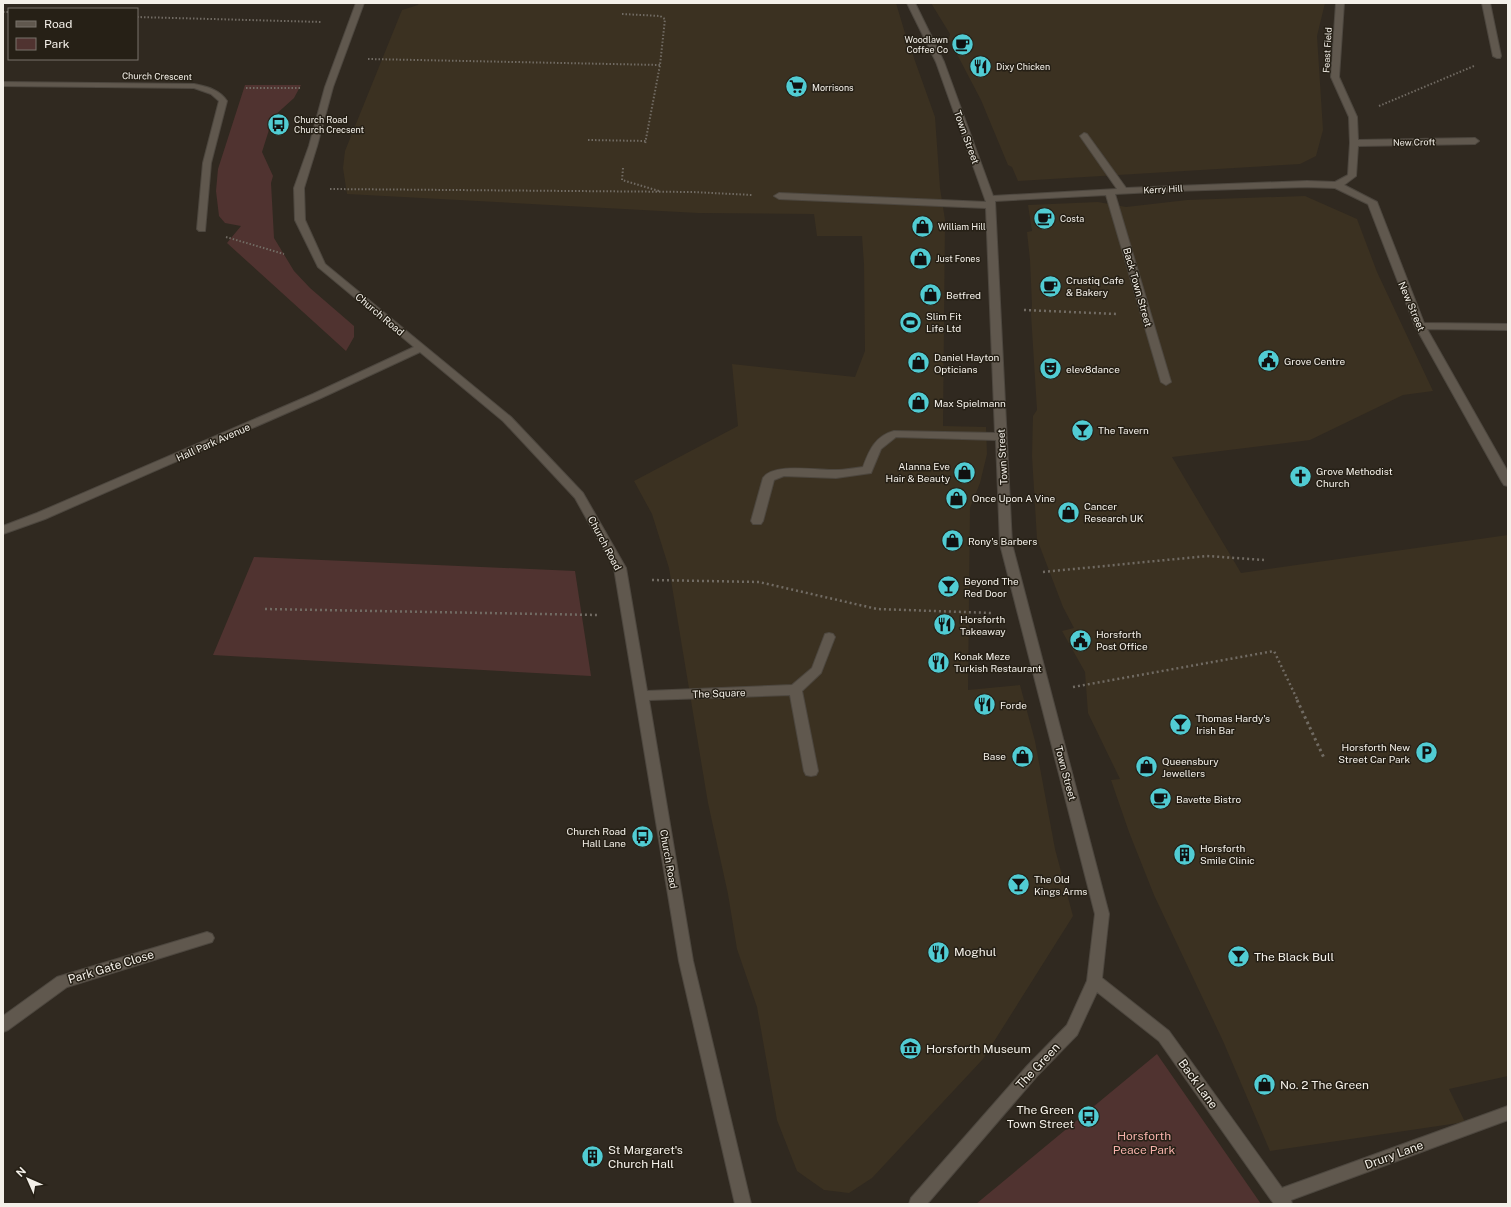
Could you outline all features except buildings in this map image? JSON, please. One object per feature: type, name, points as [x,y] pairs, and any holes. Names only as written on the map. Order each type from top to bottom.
[{"type":"street","name":"Church Road","points":[[360,3],[329,87],[314,146],[299,188],[300,220],[321,265],[507,419],[579,496],[620,568],[686,961],[743,1204]]},
{"type":"street","name":"Town Street","points":[[911,3],[940,62],[990,202],[1006,544],[1102,914]]},
{"type":"street","name":"Feast Field","points":[[1340,3],[1335,77],[1353,117],[1354,143]]},
{"type":"street","points":[[1486,3],[1497,56]]},
{"type":"street","name":"Church Crescent","points":[[3,84],[194,86],[207,89],[218,94],[223,101],[207,163],[202,229]]},
{"type":"street","points":[[1084,136],[1123,191]]},
{"type":"street","name":"New Croft","points":[[1354,143],[1475,141]]},
{"type":"street","points":[[1337,185],[1352,176],[1354,143]]},
{"type":"street","name":"Kerry Hill","points":[[780,196],[990,202],[1123,191],[1306,184],[1337,185]]},
{"type":"street","name":"New Street","points":[[1337,185],[1372,202],[1420,326],[1508,482]]},
{"type":"street","name":"Back Town Street","points":[[1110,192],[1166,382]]},
{"type":"street","points":[[1420,326],[1508,327]]},
{"type":"street","name":"Hall Park Avenue","points":[[3,530],[41,516],[303,402],[421,348]]},
{"type":"street","points":[[757,521],[769,478],[783,472],[836,474],[867,470],[876,446],[894,434],[1001,436]]},
{"type":"street","points":[[811,771],[795,690],[817,670],[829,637]]},
{"type":"street","name":"The Square","points":[[642,696],[795,690]]},
{"type":"street","name":"The Green","points":[[906,1204],[921,1199],[1032,1071],[1072,1030],[1094,982],[1102,914]]},
{"type":"street","name":"Park Gate Close","points":[[3,1025],[62,982],[207,938]]},
{"type":"street","name":"Back Lane","points":[[1094,982],[1164,1036],[1281,1200]]},
{"type":"street","name":"Drury Lane","points":[[1281,1200],[1508,1113]]},
{"type":"path","points":[[588,140],[646,142],[660,65],[665,19],[660,16],[622,14]]},
{"type":"path","points":[[138,17],[316,23],[353,22]]},
{"type":"path","points":[[1353,117],[1497,56]]},
{"type":"path","points":[[340,58],[660,65]]},
{"type":"path","points":[[207,89],[329,87]]},
{"type":"path","points":[[623,168],[622,180],[663,193]]},
{"type":"path","points":[[299,188],[780,196]]},
{"type":"path","points":[[202,229],[321,265]]},
{"type":"path","points":[[995,309],[1146,316]]},
{"type":"path","points":[[1014,576],[1207,556],[1264,560]]},
{"type":"path","points":[[622,580],[759,582],[877,609],[1025,614]]},
{"type":"path","points":[[265,609],[628,616]]},
{"type":"path","points":[[1044,692],[1274,651],[1324,758]]},
{"type":"shaded area","points":[[419,3],[896,3],[935,117],[940,188],[945,220],[943,426],[986,427],[987,454],[980,483],[970,508],[968,690],[1020,685],[1035,741],[1055,849],[1073,916],[983,1059],[872,1178],[849,1193],[824,1190],[797,1171],[777,1120],[757,1007],[737,949],[728,894],[708,803],[669,568],[652,514],[634,481],[738,426],[732,364],[855,377],[865,351],[864,264],[862,236],[817,236],[814,214],[698,213],[347,194],[343,168],[345,151],[402,10],[418,5]]},
{"type":"shaded area","points":[[931,3],[1325,3],[1317,36],[1323,130],[1316,156],[1300,164],[1018,181],[1012,167],[1008,165],[981,100],[949,39],[950,34]]},
{"type":"shaded area","points":[[1305,196],[1357,219],[1377,272],[1433,391],[1403,395],[1310,440],[1172,457],[1241,573],[1508,535],[1508,1076],[1449,1089],[1465,1122],[1270,1151],[1223,1041],[1154,895],[1129,832],[1111,780],[1120,779],[1088,713],[1085,672],[1062,631],[1074,628],[1063,607],[1037,539],[1032,456],[1033,416],[1037,410],[1031,314],[1030,260],[1027,232],[1032,231],[1028,205],[1098,202],[1126,207],[1187,200]]},
{"type":"green space","points":[[245,85],[301,85],[294,98],[273,117],[262,152],[273,176],[271,183],[274,238],[294,271],[310,288],[354,326],[354,337],[346,351],[227,243],[241,226],[225,223],[219,216],[216,191],[218,169]]},
{"type":"green space","points":[[254,557],[575,571],[591,676],[213,655]]},
{"type":"green space","name":"Horsforth Peace Park","points":[[1157,1054],[1261,1204],[976,1204]]},
{"type":"place","name":"Woodlawn Coffee Co","points":[[963,44]]},
{"type":"place","name":"Dixy Chicken","points":[[981,66]]},
{"type":"place","name":"Morrisons","points":[[796,87]]},
{"type":"place","name":"Church Road Church Crecsent","points":[[279,124]]},
{"type":"place","name":"Costa","points":[[1044,218]]},
{"type":"place","name":"William Hill","points":[[922,226]]},
{"type":"place","name":"Just Fones","points":[[920,258]]},
{"type":"place","name":"Crustiq Cafe & Bakery","points":[[1051,286]]},
{"type":"place","name":"Betfred","points":[[931,295]]},
{"type":"place","name":"Slim Fit Life Ltd","points":[[911,322]]},
{"type":"place","name":"Grove Centre","points":[[1268,361]]},
{"type":"place","name":"Daniel Hayton Opticians","points":[[919,363]]},
{"type":"place","name":"elev8dance","points":[[1050,369]]},
{"type":"place","name":"Max Spielmann","points":[[918,403]]},
{"type":"place","name":"The Tavern","points":[[1082,430]]},
{"type":"place","name":"Alanna Eve Hair & Beauty","points":[[965,472]]},
{"type":"place","name":"Grove Methodist Church","points":[[1300,477]]},
{"type":"place","name":"Once Upon A Vine","points":[[957,498]]},
{"type":"place","name":"Cancer Research UK","points":[[1069,512]]},
{"type":"place","name":"Rony's Barbers","points":[[953,541]]},
{"type":"place","name":"Beyond The Red Door","points":[[949,587]]},
{"type":"place","name":"Horsforth Takeaway","points":[[945,625]]},
{"type":"place","name":"Horsforth Post Office","points":[[1080,640]]},
{"type":"place","name":"Konak Meze Turkish Restaurant","points":[[938,662]]},
{"type":"place","name":"Forde","points":[[984,705]]},
{"type":"place","name":"Thomas Hardy's Irish Bar","points":[[1181,724]]},
{"type":"place","name":"Horsforth New Street Car Park","points":[[1426,753]]},
{"type":"place","name":"Base","points":[[1022,756]]},
{"type":"place","name":"Queensbury Jewellers","points":[[1146,767]]},
{"type":"place","name":"Bavette Bistro","points":[[1161,799]]},
{"type":"place","name":"Church Road Hall Lane","points":[[642,837]]},
{"type":"place","name":"Horsforth Smile Clinic","points":[[1185,854]]},
{"type":"place","name":"The Old Kings Arms","points":[[1019,885]]},
{"type":"place","name":"Moghul","points":[[938,952]]},
{"type":"place","name":"The Black Bull","points":[[1238,957]]},
{"type":"place","name":"Horsforth Museum","points":[[911,1049]]},
{"type":"place","name":"No. 2 The Green","points":[[1264,1085]]},
{"type":"place","name":"The Green Town Street","points":[[1089,1117]]},
{"type":"place","name":"St Margaret's Church Hall","points":[[593,1157]]}]
